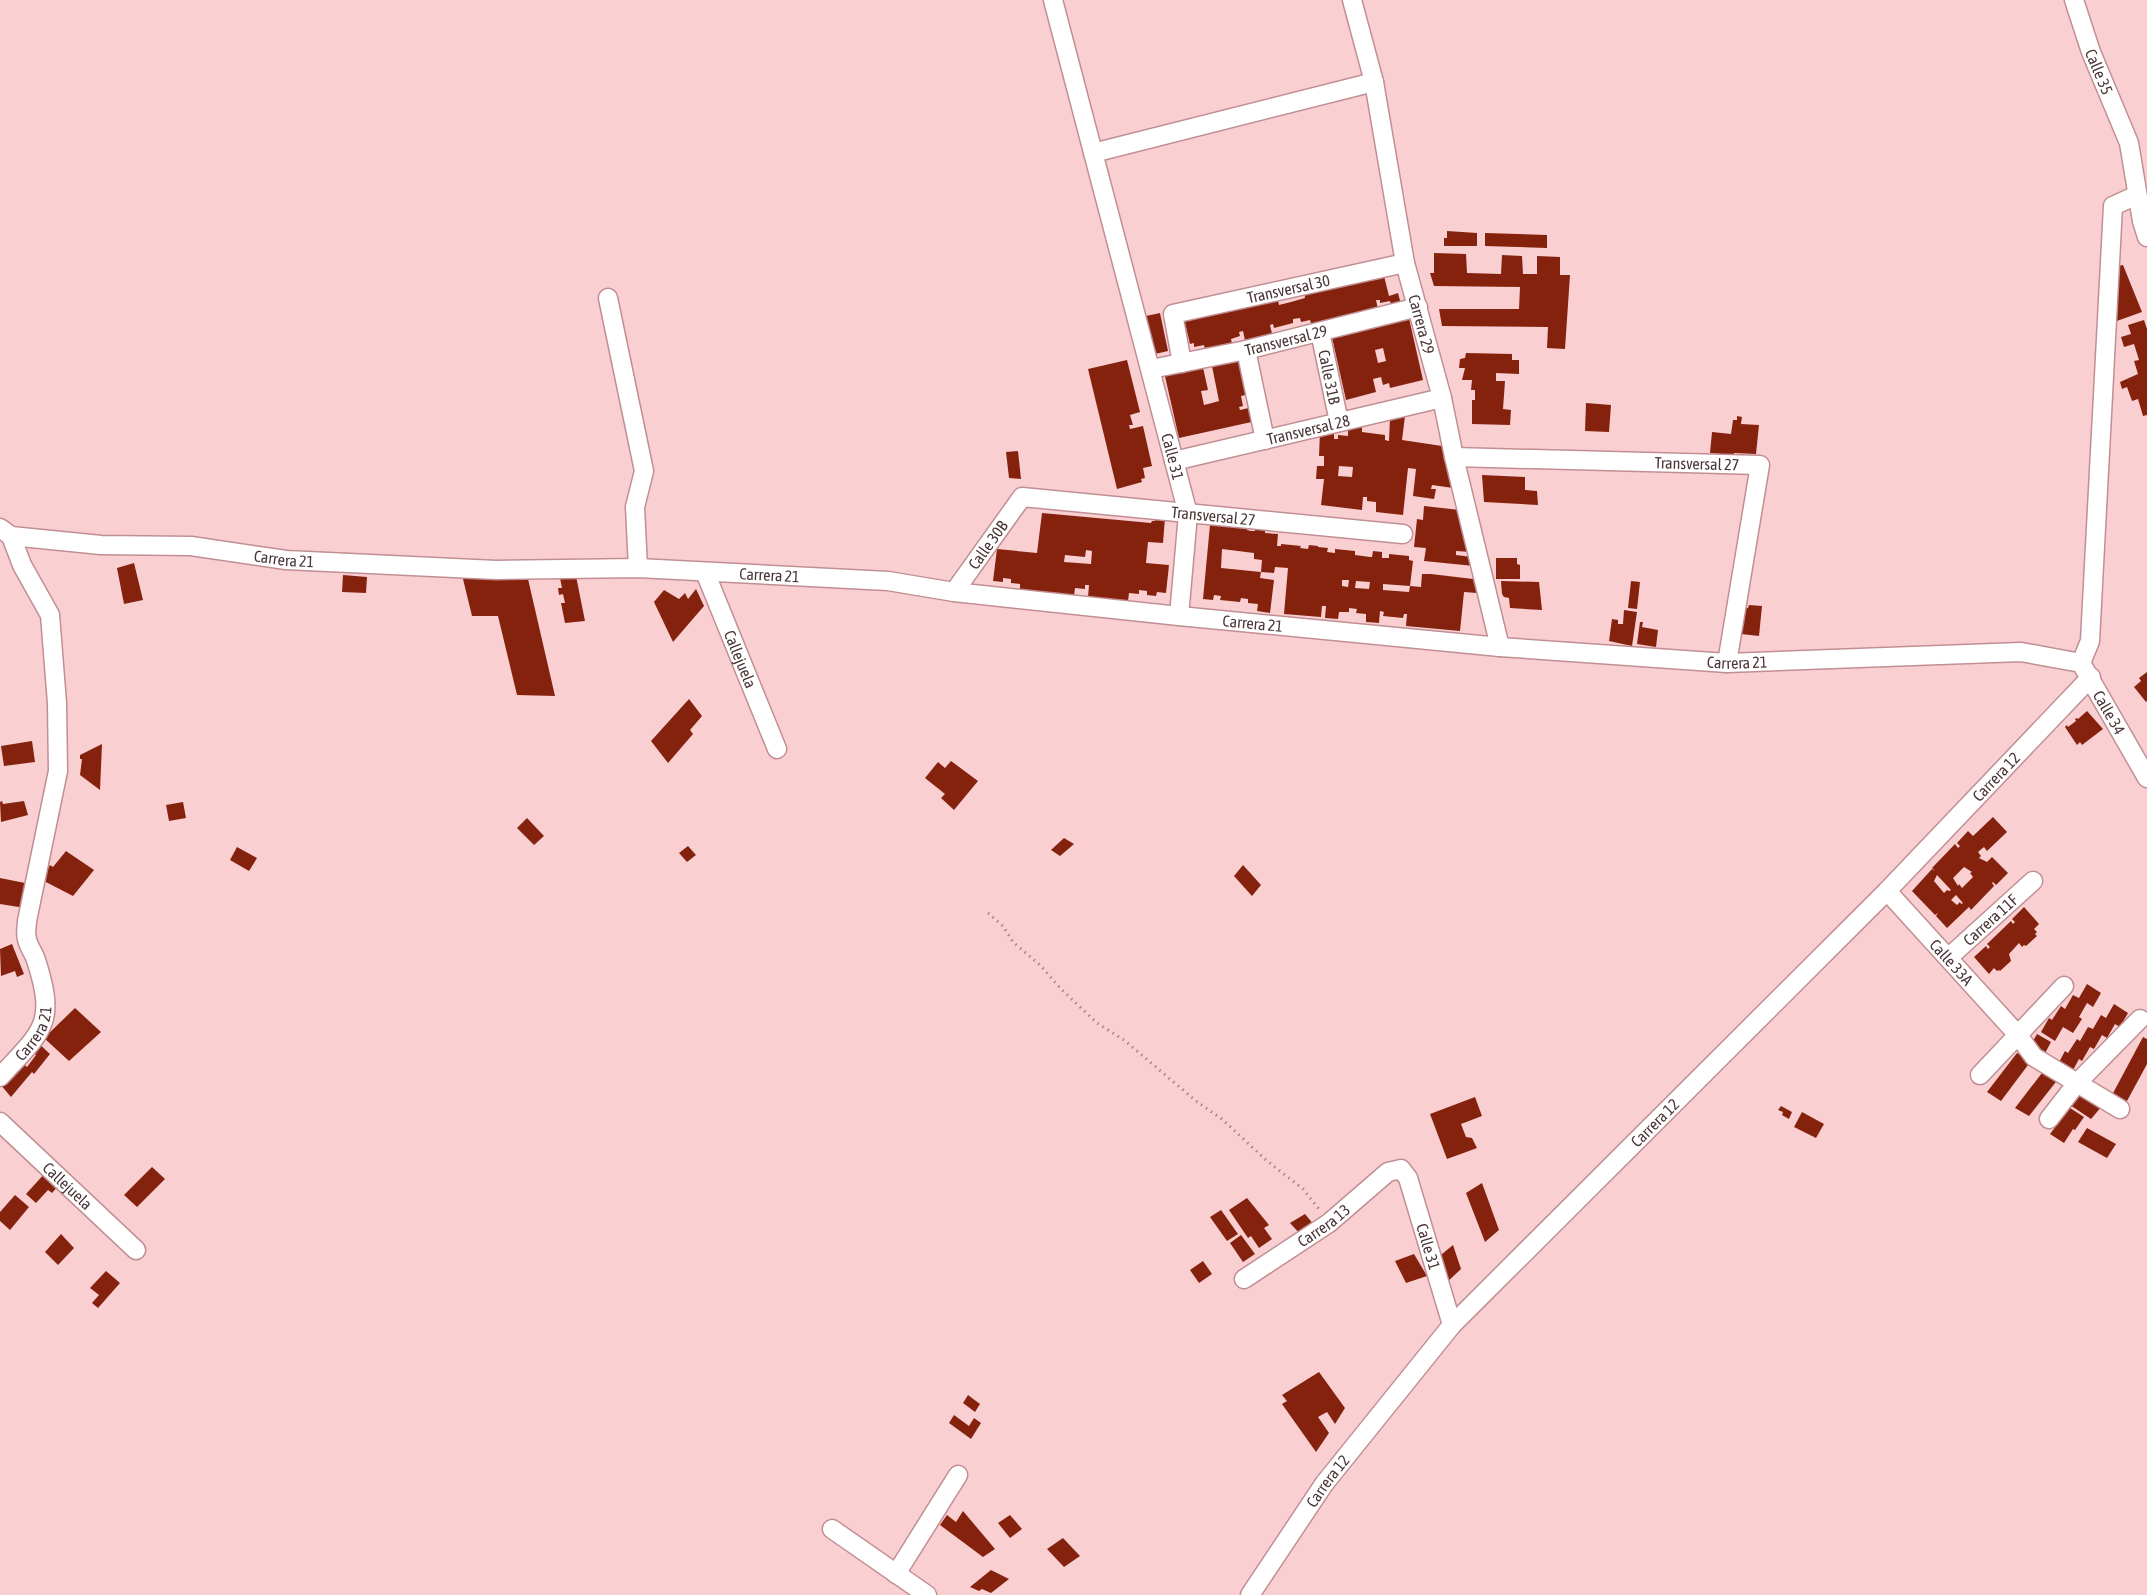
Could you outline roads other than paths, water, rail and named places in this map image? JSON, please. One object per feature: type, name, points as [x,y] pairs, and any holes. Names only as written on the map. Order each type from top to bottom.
[{"type":"street","name":"Calle 31","points":[[1053,0],[1188,514],[1179,616]]},
{"type":"street","name":"Carrera 29","points":[[1352,0],[1374,82],[1405,263],[1442,398],[1500,647]]},
{"type":"street","name":"Calle 35","points":[[2074,0],[2091,52],[2129,143],[2147,237]]},
{"type":"street","points":[[1093,153],[1374,82]]},
{"type":"street","points":[[2086,670],[2090,640],[2113,206],[2138,195]]},
{"type":"street","name":"Transversal 30","points":[[1182,363],[1173,314],[1405,263]]},
{"type":"street","points":[[608,298],[644,471],[635,507],[638,568]]},
{"type":"street","name":"Transversal 29","points":[[1151,369],[1246,350],[1418,307]]},
{"type":"street","name":"Calle 31B","points":[[1320,332],[1339,422]]},
{"type":"street","points":[[1246,350],[1265,440]]},
{"type":"street","name":"Transversal 28","points":[[1174,461],[1442,398]]},
{"type":"street","name":"Transversal 27","points":[[1455,457],[1760,465],[1727,663]]},
{"type":"street","name":"Transversal 27","points":[[1022,497],[1403,534]]},
{"type":"street","name":"Calle 30B","points":[[954,591],[1022,497]]},
{"type":"street","name":"Carrera 21","points":[[5,532],[101,545],[191,546],[286,560],[496,570],[638,568],[888,581],[954,591],[1179,616],[1500,647],[1727,663],[2021,652],[2086,670]]},
{"type":"street","name":"Carrera 21","points":[[0,1077],[38,1036],[46,1016],[45,997],[36,959],[27,939],[27,921],[58,771],[57,703],[50,615],[5,532]]},
{"type":"street","name":"Callejuela","points":[[705,572],[777,749]]},
{"type":"street","name":"Calle 34","points":[[2086,670],[2147,778]]},
{"type":"street","name":"Carrera 12","points":[[1250,1595],[1324,1484],[1452,1325],[1887,891],[2086,670]]},
{"type":"street","name":"Carrera 11F","points":[[1948,958],[2033,881]]},
{"type":"street","name":"Calle 33A","points":[[1887,891],[2017,1034],[2034,1057],[2120,1109]]},
{"type":"street","points":[[1980,1075],[2064,986]]},
{"type":"street","points":[[2049,1119],[2078,1083],[2140,1019]]},
{"type":"street","name":"Callejuela","points":[[0,1122],[136,1250]]},
{"type":"street","name":"Calle 31","points":[[1401,1169],[1408,1178],[1452,1325]]},
{"type":"street","name":"Carrera 13","points":[[1244,1279],[1329,1223],[1388,1172],[1401,1169]]},
{"type":"street","points":[[896,1574],[958,1475]]},
{"type":"street","points":[[832,1529],[927,1595]]}]
